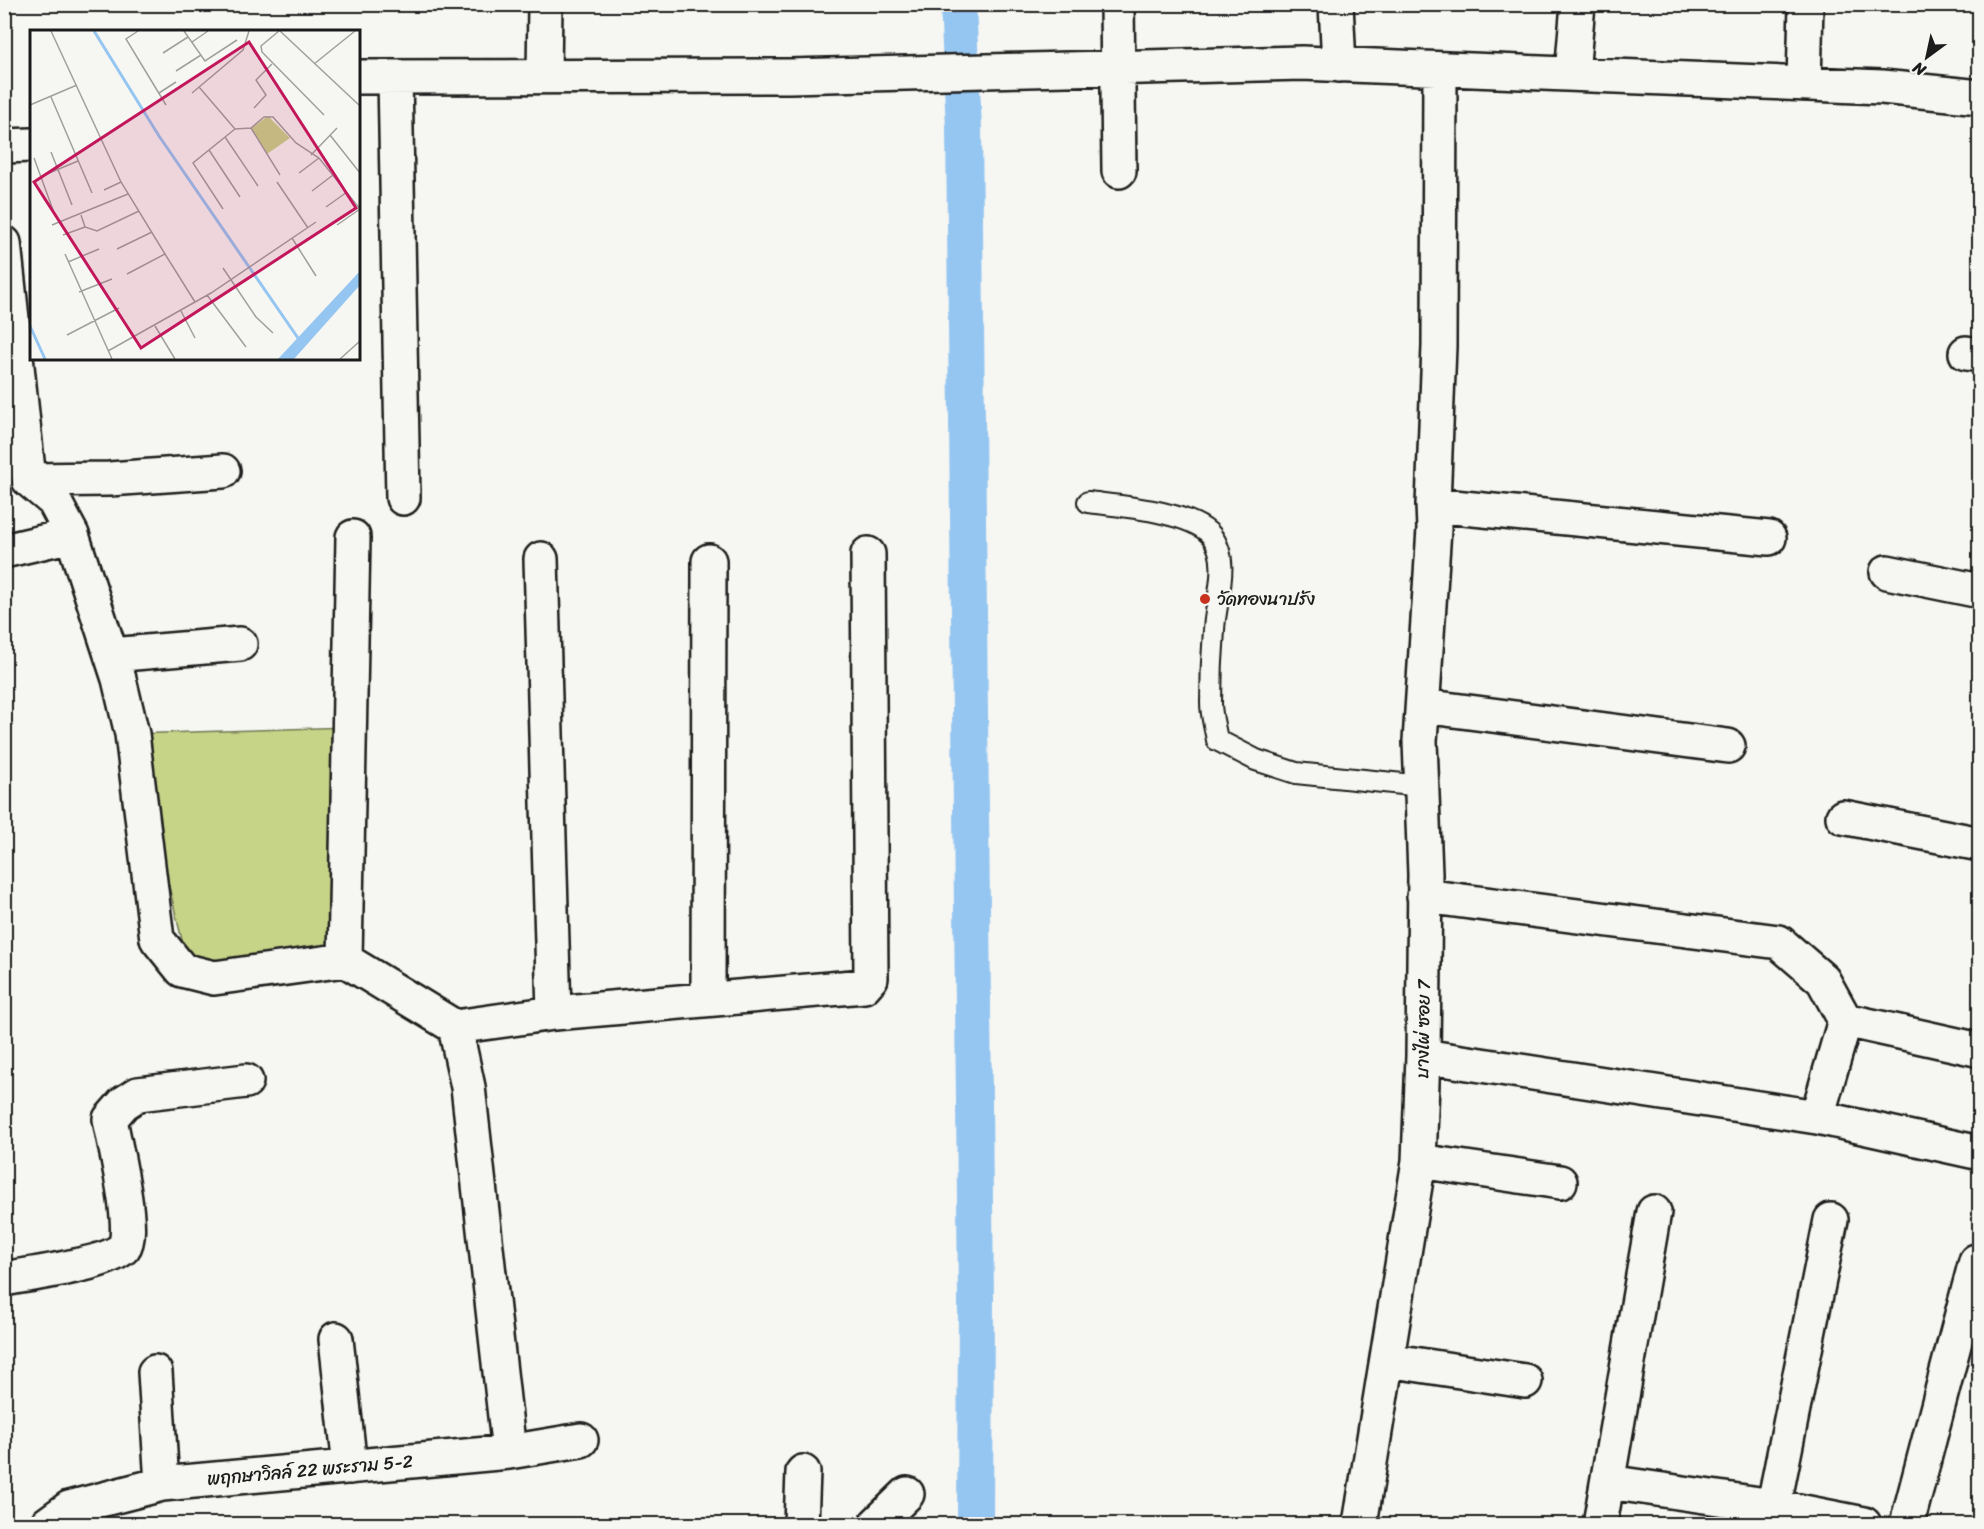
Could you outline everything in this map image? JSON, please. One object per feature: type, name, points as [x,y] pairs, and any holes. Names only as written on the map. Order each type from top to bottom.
[{"type":"street","points":[[544,76],[545,4]]},
{"type":"street","points":[[1117,4],[1119,171]]},
{"type":"street","points":[[1336,4],[1339,65]]},
{"type":"street","points":[[1572,74],[1578,4]]},
{"type":"street","points":[[1804,84],[1806,4]]},
{"type":"street","points":[[360,77],[927,73],[1339,65],[1882,87],[1980,97]]},
{"type":"street","name":"บางไผ่ ซอย 7","points":[[1360,1524],[1419,1161],[1423,1056],[1424,896],[1420,741],[1434,517],[1439,346],[1440,69]]},
{"type":"street","points":[[395,77],[404,498]]},
{"type":"street","points":[[4,146],[30,144]]},
{"type":"street","points":[[4,243],[22,311],[29,480],[54,501],[72,535],[111,655],[132,734],[157,939],[182,970],[214,978],[345,960],[455,1028],[554,1013],[864,986],[871,978],[868,554]]},
{"type":"street","points":[[29,480],[109,479],[223,471]]},
{"type":"street","points":[[1434,517],[1769,538]]},
{"type":"street","points":[[4,551],[72,535]]},
{"type":"street","points":[[345,960],[353,537]]},
{"type":"street","points":[[541,559],[554,1013]]},
{"type":"street","points":[[708,999],[710,561]]},
{"type":"street","points":[[1887,572],[1980,591]]},
{"type":"street","points":[[111,655],[240,644]]},
{"type":"street","points":[[1423,706],[1728,746]]},
{"type":"street","points":[[1843,817],[1980,844]]},
{"type":"street","points":[[1424,896],[1779,942],[1823,980],[1845,1020],[1817,1117]]},
{"type":"street","points":[[1845,1020],[1980,1050]]},
{"type":"street","points":[[455,1028],[468,1087],[509,1452]]},
{"type":"street","points":[[1423,1056],[1817,1117],[1980,1153]]},
{"type":"street","points":[[4,1279],[111,1258],[125,1245],[129,1227],[110,1119],[124,1103],[138,1094],[246,1081]]},
{"type":"street","points":[[1419,1161],[1560,1182]]},
{"type":"street","points":[[1600,1524],[1654,1212]]},
{"type":"street","points":[[1771,1515],[1831,1220]]},
{"type":"street","points":[[1907,1524],[1976,1262]]},
{"type":"street","points":[[336,1339],[350,1467]]},
{"type":"street","points":[[1387,1360],[1525,1381]]},
{"type":"street","points":[[155,1372],[162,1484]]},
{"type":"street","name":"พฤกษาวิลล์ 22 พระราม 5-2","points":[[47,1524],[69,1508],[162,1484],[509,1452],[581,1440]]},
{"type":"street","points":[[801,1524],[803,1472]]},
{"type":"street","points":[[1608,1482],[1771,1515],[1864,1524]]},
{"type":"street","points":[[876,1524],[907,1494]]},
{"type":"lane","points":[[1088,502],[1135,508],[1188,521],[1211,535],[1220,553],[1221,583],[1214,627],[1211,706],[1217,740],[1256,760],[1296,773],[1422,786]]},
{"type":"green space","points":[[349,727],[345,960],[189,969],[132,734]]},
{"type":"waterway","points":[[958,4],[964,128],[976,1298],[975,1524]]},
{"type":"place","name":"วัดทองนาปรัง","points":[[1205,599]]}]
